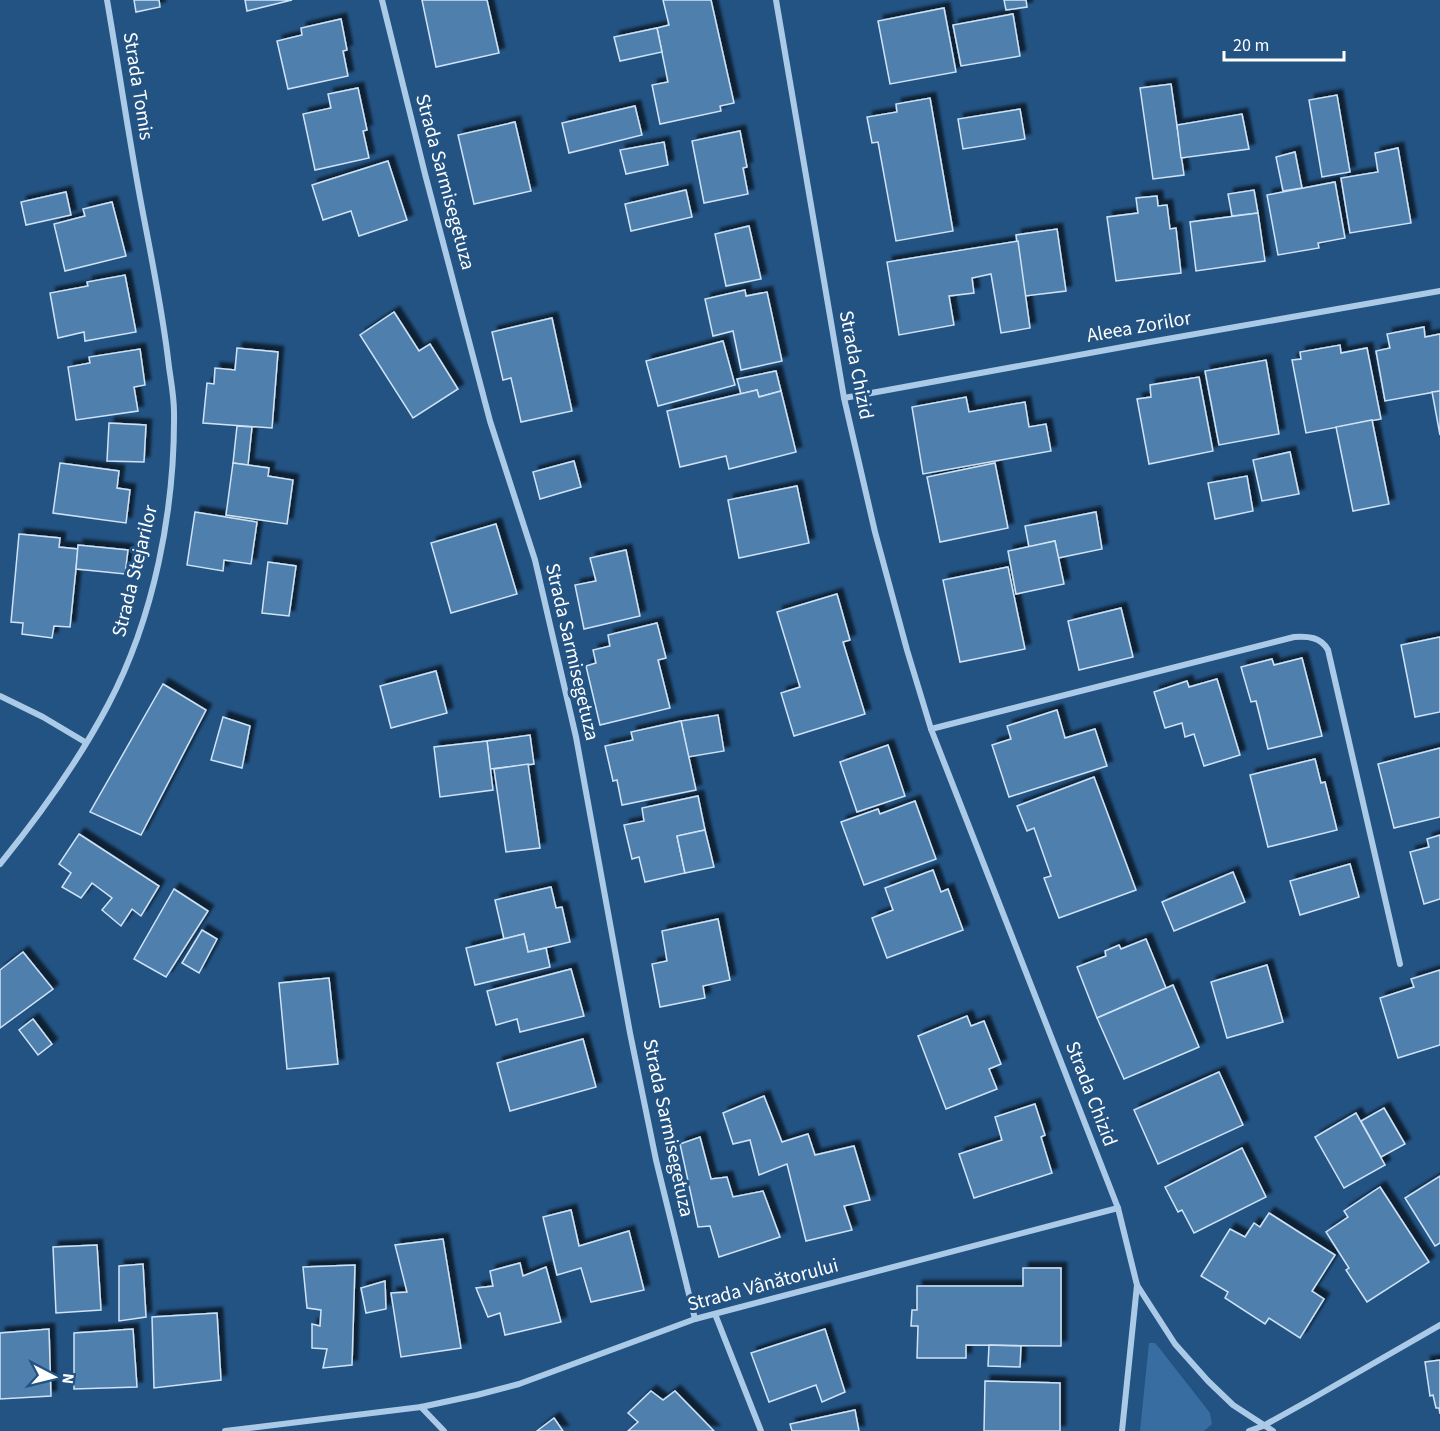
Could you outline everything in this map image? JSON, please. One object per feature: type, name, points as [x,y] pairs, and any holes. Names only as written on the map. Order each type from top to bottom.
[{"type":"street","name":"Strada Tomis","points":[[107,0],[136,178]]},
{"type":"street","name":"Strada Sarmisegetuza","points":[[382,0],[490,421],[535,560],[576,737],[630,1033],[656,1160],[695,1319]]},
{"type":"street","name":"Strada Chizid","points":[[776,0],[844,398],[875,532],[931,729],[1118,1208],[1137,1285],[1176,1344],[1208,1381],[1233,1405],[1273,1431]]},
{"type":"street","name":"Strada Stejarilor","points":[[0,864],[46,804],[108,705],[128,662],[157,569],[170,496],[174,410],[164,321],[136,178]]},
{"type":"street","name":"Aleea Zorilor","points":[[844,398],[1161,339],[1440,291]]},
{"type":"street","points":[[931,729],[1294,637],[1314,638],[1325,644],[1328,650],[1400,964]]},
{"type":"street","points":[[0,696],[43,717],[85,742]]},
{"type":"street","name":"Strada Vânătorului","points":[[225,1431],[421,1407],[519,1384],[695,1319],[1118,1208]]},
{"type":"street","points":[[1122,1431],[1137,1285]]},
{"type":"street","points":[[715,1314],[761,1431]]},
{"type":"street","points":[[1249,1431],[1263,1426],[1440,1325]]},
{"type":"street","points":[[421,1407],[444,1431]]},
{"type":"shaded area","points":[[1149,1343],[1155,1343],[1210,1413],[1212,1424],[1204,1431],[1140,1431]]},
{"type":"building","points":[[134,0],[159,0],[160,7],[136,12]]},
{"type":"building","points":[[245,0],[292,0],[247,11]]},
{"type":"building","points":[[422,0],[487,0],[499,53],[436,67]]},
{"type":"building","points":[[663,0],[711,0],[734,103],[720,106],[721,111],[660,124],[652,85],[668,82],[657,28],[669,25]]},
{"type":"building","points":[[1004,0],[1026,0],[1027,7],[1006,10]]},
{"type":"building","points":[[944,8],[956,72],[890,84],[878,21]]},
{"type":"building","points":[[1013,14],[1020,56],[961,66],[953,25]]},
{"type":"building","points":[[341,19],[347,50],[343,51],[348,76],[288,89],[277,41],[302,35],[301,28]]},
{"type":"building","points":[[657,28],[662,52],[620,61],[614,37]]},
{"type":"building","points":[[1171,84],[1184,175],[1153,179],[1140,88]]},
{"type":"building","points":[[358,88],[367,130],[363,131],[369,158],[315,170],[303,114],[331,108],[328,94]]},
{"type":"building","points":[[1337,95],[1350,172],[1322,177],[1309,100]]},
{"type":"building","points":[[930,98],[953,231],[896,241],[878,142],[872,143],[867,117],[897,112],[896,104]]},
{"type":"building","points":[[635,106],[642,135],[569,153],[562,123]]},
{"type":"building","points":[[1020,109],[1025,139],[963,149],[958,119]]},
{"type":"building","points":[[1242,114],[1249,149],[1181,158],[1177,125]]},
{"type":"building","points":[[515,122],[531,191],[474,204],[458,135]]},
{"type":"building","points":[[740,131],[747,167],[743,168],[748,194],[704,203],[692,141]]},
{"type":"building","points":[[664,142],[668,165],[626,174],[620,150]]},
{"type":"building","points":[[1398,148],[1411,223],[1350,233],[1341,178],[1378,172],[1375,153]]},
{"type":"building","points":[[1295,152],[1302,188],[1283,191],[1276,157]]},
{"type":"building","points":[[388,161],[407,220],[359,236],[351,211],[323,220],[312,185]]},
{"type":"building","points":[[1335,182],[1345,238],[1318,243],[1319,248],[1278,255],[1267,195]]},
{"type":"building","points":[[686,190],[692,217],[631,231],[625,204]]},
{"type":"building","points":[[1254,190],[1258,213],[1232,216],[1228,194]]},
{"type":"building","points":[[66,192],[71,215],[26,225],[21,202]]},
{"type":"building","points":[[1157,196],[1158,206],[1167,205],[1170,229],[1176,228],[1181,273],[1116,281],[1107,217],[1138,213],[1136,198]]},
{"type":"building","points":[[112,202],[126,256],[65,271],[54,224],[85,216],[83,209]]},
{"type":"building","points":[[1258,213],[1265,261],[1196,271],[1190,222]]},
{"type":"building","points":[[749,226],[761,279],[726,286],[715,234]]},
{"type":"building","points":[[1057,229],[1066,291],[1025,296],[1016,235]]},
{"type":"building","points":[[1018,241],[1030,328],[1001,333],[991,274],[972,278],[974,293],[949,296],[954,325],[899,335],[887,262]]},
{"type":"building","points":[[125,275],[136,332],[85,341],[84,332],[58,338],[50,293],[88,286],[87,282]]},
{"type":"building","points":[[745,290],[746,296],[767,292],[782,361],[741,370],[733,331],[713,336],[705,299]]},
{"type":"building","points":[[394,312],[419,351],[430,344],[458,389],[413,418],[360,335]]},
{"type":"building","points":[[552,318],[572,411],[521,422],[511,378],[503,380],[492,332]]},
{"type":"building","points":[[1424,327],[1425,337],[1440,334],[1440,391],[1385,401],[1376,351],[1390,348],[1387,334]]},
{"type":"building","points":[[723,341],[735,385],[658,406],[646,361]]},
{"type":"building","points":[[1340,345],[1341,353],[1367,348],[1381,419],[1306,433],[1292,360],[1301,359],[1300,352]]},
{"type":"building","points":[[237,348],[278,352],[272,428],[203,423],[207,383],[214,384],[215,368],[235,370]]},
{"type":"building","points":[[140,349],[145,385],[134,387],[138,411],[76,420],[68,367],[90,363],[89,357]]},
{"type":"building","points":[[1266,360],[1279,434],[1219,445],[1205,371]]},
{"type":"building","points":[[776,371],[781,391],[759,397],[757,390],[741,394],[737,379]]},
{"type":"building","points":[[1199,377],[1213,451],[1149,464],[1137,399],[1151,397],[1150,385]]},
{"type":"building","points":[[757,390],[759,397],[781,391],[796,452],[729,469],[726,456],[680,467],[667,411]]},
{"type":"building","points":[[1440,391],[1440,435],[1432,392]]},
{"type":"building","points":[[966,397],[969,412],[1025,402],[1029,427],[1046,424],[1051,451],[923,474],[912,407]]},
{"type":"building","points":[[1372,420],[1389,504],[1353,511],[1336,427]]},
{"type":"building","points":[[109,423],[146,425],[144,462],[107,461]]},
{"type":"building","points":[[237,426],[252,427],[248,465],[233,463]]},
{"type":"building","points":[[1290,452],[1299,494],[1262,501],[1253,460]]},
{"type":"building","points":[[574,461],[581,487],[540,499],[533,472]]},
{"type":"building","points":[[60,463],[119,471],[117,488],[130,490],[126,523],[53,513]]},
{"type":"building","points":[[233,463],[269,468],[268,476],[293,480],[287,524],[226,515]]},
{"type":"building","points":[[995,463],[1008,528],[940,542],[927,477]]},
{"type":"building","points":[[1247,476],[1253,511],[1215,519],[1208,483]]},
{"type":"building","points":[[797,486],[809,543],[739,558],[728,500]]},
{"type":"building","points":[[195,512],[257,522],[251,564],[224,560],[223,571],[187,565]]},
{"type":"building","points":[[1096,512],[1102,549],[1058,558],[1055,541],[1029,547],[1025,526]]},
{"type":"building","points":[[496,524],[517,594],[451,613],[431,543]]},
{"type":"building","points":[[19,534],[60,538],[59,547],[78,549],[70,627],[54,626],[52,638],[22,634],[23,623],[11,622]]},
{"type":"building","points":[[1055,541],[1064,584],[1016,594],[1008,551]]},
{"type":"building","points":[[78,545],[128,550],[125,574],[76,569]]},
{"type":"building","points":[[626,550],[640,616],[584,629],[575,585],[596,581],[590,558]]},
{"type":"building","points":[[268,562],[296,566],[289,616],[262,613]]},
{"type":"building","points":[[1008,567],[1025,649],[960,662],[943,580]]},
{"type":"building","points":[[837,594],[850,640],[843,642],[865,714],[794,736],[781,693],[800,687],[777,612]]},
{"type":"building","points":[[1121,608],[1133,657],[1079,670],[1068,621]]},
{"type":"building","points":[[657,623],[666,658],[658,660],[670,708],[600,725],[586,666],[596,663],[593,650],[610,646],[608,635]]},
{"type":"building","points":[[1440,637],[1440,712],[1415,717],[1401,645]]},
{"type":"building","points":[[1302,658],[1322,736],[1268,749],[1256,701],[1251,702],[1241,667],[1272,659],[1274,665]]},
{"type":"building","points":[[436,671],[447,713],[391,728],[380,686]]},
{"type":"building","points":[[1217,679],[1240,755],[1204,766],[1194,734],[1185,737],[1182,723],[1165,728],[1154,692],[1187,681],[1189,687]]},
{"type":"building","points":[[163,684],[206,710],[141,835],[90,812]]},
{"type":"building","points":[[1057,710],[1065,738],[1095,729],[1107,766],[1009,797],[992,745],[1011,739],[1007,726]]},
{"type":"building","points":[[718,715],[724,751],[688,757],[681,721]]},
{"type":"building","points":[[223,717],[250,726],[242,768],[211,760]]},
{"type":"building","points":[[681,721],[696,790],[622,805],[617,780],[613,781],[605,746],[633,740],[631,732]]},
{"type":"building","points":[[530,735],[534,764],[490,769],[487,741]]},
{"type":"building","points":[[487,741],[493,790],[440,797],[434,747]]},
{"type":"building","points":[[888,745],[905,796],[857,812],[840,762]]},
{"type":"building","points":[[1440,748],[1440,817],[1394,828],[1378,764]]},
{"type":"building","points":[[1315,759],[1321,783],[1325,782],[1337,830],[1268,847],[1250,775]]},
{"type":"building","points":[[528,764],[540,848],[506,852],[494,769]]},
{"type":"building","points":[[1094,777],[1136,890],[1059,918],[1044,878],[1051,876],[1034,828],[1027,831],[1017,806]]},
{"type":"building","points":[[698,796],[705,830],[677,836],[685,873],[645,882],[639,857],[632,859],[624,825],[644,821],[642,808]]},
{"type":"building","points":[[915,801],[936,859],[864,885],[841,822],[878,809],[880,814]]},
{"type":"building","points":[[705,830],[714,867],[685,873],[677,836]]},
{"type":"building","points":[[79,834],[159,886],[141,916],[132,909],[121,926],[102,910],[112,898],[92,883],[81,898],[62,887],[71,873],[59,864]]},
{"type":"building","points":[[1440,835],[1440,899],[1424,904],[1410,852],[1429,847],[1427,839]]},
{"type":"building","points":[[1350,864],[1359,897],[1300,915],[1290,881]]},
{"type":"building","points":[[933,870],[941,892],[948,889],[963,930],[887,958],[872,918],[893,910],[885,888]]},
{"type":"building","points":[[1233,872],[1245,902],[1174,931],[1162,902]]},
{"type":"building","points":[[551,887],[556,908],[562,907],[570,942],[528,952],[524,934],[504,939],[495,900]]},
{"type":"building","points":[[174,889],[208,911],[166,977],[134,959]]},
{"type":"building","points":[[718,919],[730,980],[703,986],[705,998],[660,1007],[652,964],[667,961],[662,931]]},
{"type":"building","points":[[202,930],[217,939],[199,973],[182,963]]},
{"type":"building","points":[[524,934],[528,952],[546,948],[550,967],[475,985],[466,948]]},
{"type":"building","points":[[1146,939],[1166,988],[1097,1018],[1077,967],[1106,956],[1105,951],[1119,945],[1121,949]]},
{"type":"building","points":[[23,952],[53,989],[0,1028],[0,970]]},
{"type":"building","points":[[1267,965],[1283,1022],[1227,1038],[1211,982]]},
{"type":"building","points":[[571,969],[584,1016],[520,1032],[517,1019],[496,1025],[487,991]]},
{"type":"building","points":[[1440,970],[1440,1045],[1398,1058],[1380,998],[1414,987],[1411,979]]},
{"type":"building","points":[[329,978],[338,1064],[287,1069],[279,983]]},
{"type":"building","points":[[1173,985],[1199,1047],[1124,1079],[1097,1018]]},
{"type":"building","points":[[967,1016],[971,1026],[984,1021],[1001,1064],[989,1069],[997,1089],[946,1109],[918,1036]]},
{"type":"building","points":[[33,1019],[52,1044],[38,1055],[19,1030]]},
{"type":"building","points":[[583,1039],[596,1087],[510,1111],[497,1063]]},
{"type":"building","points":[[1219,1072],[1243,1125],[1158,1164],[1134,1110]]},
{"type":"building","points":[[764,1096],[782,1142],[808,1134],[815,1155],[854,1146],[870,1200],[844,1206],[852,1230],[806,1241],[787,1164],[759,1175],[750,1140],[733,1144],[723,1113]]},
{"type":"building","points":[[1035,1104],[1045,1135],[1041,1137],[1052,1173],[974,1198],[959,1154],[1002,1140],[995,1117]]},
{"type":"building","points":[[1384,1108],[1405,1144],[1381,1157],[1361,1121]]},
{"type":"building","points":[[1356,1113],[1385,1165],[1344,1188],[1315,1137]]},
{"type":"building","points":[[700,1137],[711,1179],[727,1177],[733,1197],[763,1191],[780,1237],[719,1257],[710,1226],[698,1227],[680,1144]]},
{"type":"building","points":[[1242,1148],[1266,1197],[1194,1233],[1182,1210],[1178,1212],[1165,1187]]},
{"type":"building","points":[[1440,1176],[1440,1243],[1435,1246],[1405,1198]]},
{"type":"building","points":[[1380,1187],[1429,1262],[1367,1302],[1346,1270],[1349,1268],[1326,1232],[1348,1217],[1344,1211]]},
{"type":"building","points":[[571,1210],[579,1246],[629,1231],[644,1290],[591,1302],[581,1268],[557,1275],[543,1217]]},
{"type":"building","points":[[1269,1213],[1335,1255],[1312,1291],[1324,1299],[1300,1338],[1269,1318],[1265,1324],[1225,1298],[1228,1292],[1201,1276],[1230,1229],[1245,1237],[1254,1223],[1260,1227]]},
{"type":"building","points":[[443,1239],[461,1348],[401,1357],[391,1293],[407,1292],[395,1245]]},
{"type":"building","points":[[97,1245],[101,1310],[56,1313],[53,1247]]},
{"type":"building","points":[[520,1263],[523,1276],[546,1267],[561,1322],[505,1335],[500,1313],[488,1317],[476,1288],[493,1286],[490,1271]]},
{"type":"building","points":[[143,1264],[146,1317],[119,1321],[119,1266]]},
{"type":"building","points":[[355,1265],[352,1365],[323,1368],[327,1349],[312,1348],[312,1324],[320,1326],[321,1310],[307,1308],[303,1267]]},
{"type":"building","points":[[1023,1268],[1061,1268],[1061,1346],[966,1345],[966,1358],[917,1358],[918,1326],[911,1326],[912,1310],[917,1310],[917,1286],[1023,1286]]},
{"type":"building","points":[[385,1281],[386,1309],[366,1313],[361,1288]]},
{"type":"building","points":[[217,1313],[221,1380],[154,1388],[152,1317]]},
{"type":"building","points":[[49,1329],[51,1396],[0,1399],[0,1333]]},
{"type":"building","points":[[133,1329],[137,1387],[74,1389],[74,1333]]},
{"type":"building","points":[[825,1329],[845,1392],[822,1402],[816,1385],[769,1402],[751,1353]]},
{"type":"building","points":[[989,1345],[1021,1346],[1020,1367],[988,1366]]},
{"type":"building","points":[[1440,1360],[1440,1414],[1433,1395],[1430,1396],[1425,1362]]},
{"type":"building","points":[[985,1381],[1060,1383],[1060,1431],[984,1431]]},
{"type":"building","points":[[651,1391],[663,1400],[675,1391],[714,1431],[628,1431],[638,1422],[628,1413]]},
{"type":"building","points":[[855,1410],[859,1431],[792,1431],[790,1424]]},
{"type":"building","points":[[554,1418],[563,1431],[537,1431]]}]
